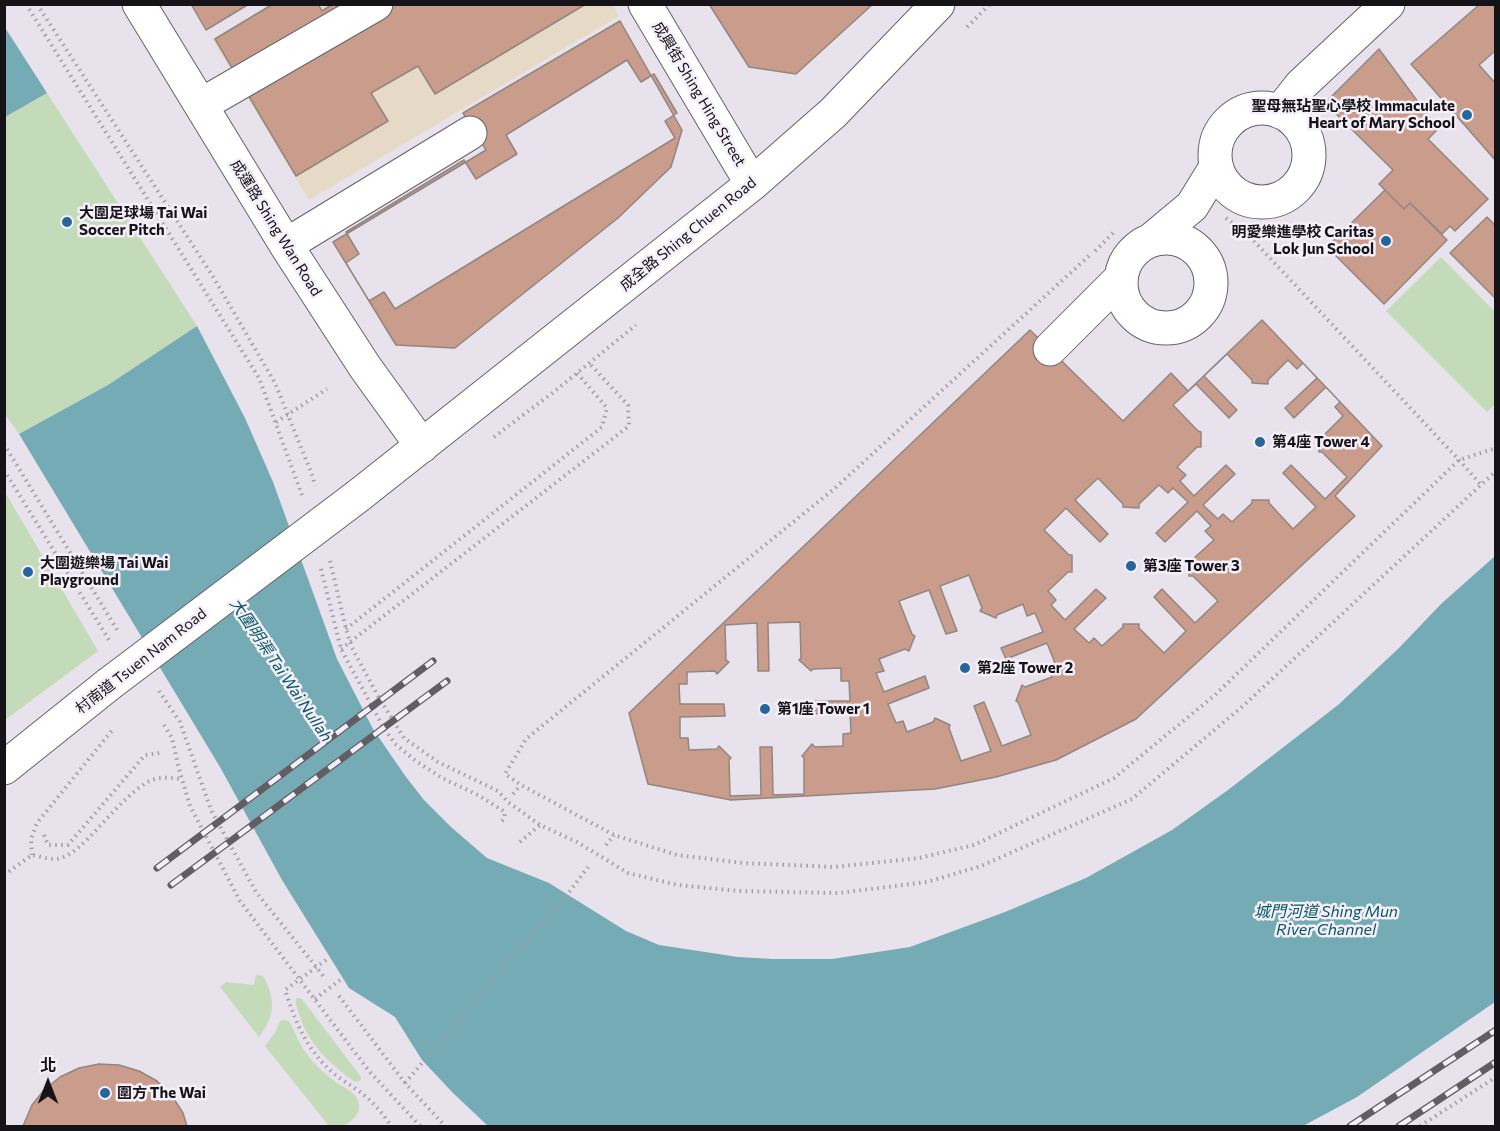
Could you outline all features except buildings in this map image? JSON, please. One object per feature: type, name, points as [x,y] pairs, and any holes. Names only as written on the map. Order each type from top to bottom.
[{"type":"street","name":"成運路 Shing Wan Road","points":[[140,4],[286,245],[365,367],[422,446]]},
{"type":"street","points":[[201,105],[376,4]]},
{"type":"street","name":"成興街 Shing Hing Street","points":[[645,4],[752,184]]},
{"type":"street","name":"成全路 Shing Chuen Road","points":[[422,446],[752,184],[833,113],[938,4]]},
{"type":"street","points":[[1280,112],[1301,85],[1388,4]]},
{"type":"street","points":[[1265,109],[1280,112],[1293,121],[1303,133],[1308,148],[1308,164],[1303,179],[1292,191],[1279,199],[1263,202],[1248,200],[1233,193],[1223,182],[1216,167],[1214,153],[1218,138],[1226,125],[1237,116],[1250,110],[1265,109]]},
{"type":"street","points":[[286,245],[470,133]]},
{"type":"street","points":[[1150,241],[1167,238],[1182,241],[1197,250],[1207,263],[1211,279],[1210,295],[1203,310],[1178,327],[1163,329],[1137,318],[1127,307],[1121,293],[1121,278],[1126,262],[1136,249],[1150,241],[1192,206],[1216,167]]},
{"type":"street","points":[[1050,350],[1121,278]]},
{"type":"street","name":"村南道 Tsuen Nam Road","points":[[4,768],[109,684],[422,446]]},
{"type":"path","points":[[26,4],[259,378],[305,503]]},
{"type":"path","points":[[37,4],[212,274],[275,383]]},
{"type":"path","points":[[1226,218],[1253,240],[1481,484]]},
{"type":"path","points":[[1122,224],[834,489],[526,739],[505,774],[614,835],[677,855],[743,863],[834,867],[919,858],[974,845],[1114,778],[1215,695],[1459,460],[1496,448]]},
{"type":"path","points":[[341,650],[629,426],[628,405],[589,363]]},
{"type":"path","points":[[577,373],[607,408],[602,427],[346,629],[352,648],[404,738],[438,762],[498,791],[508,802],[540,825],[577,842],[628,873],[678,885],[739,891],[838,893],[927,882],[981,866],[1132,799],[1243,706],[1496,471]]},
{"type":"path","points":[[276,422],[327,389]]},
{"type":"path","points":[[4,444],[125,641]]},
{"type":"path","points":[[4,470],[109,640]]},
{"type":"path","points":[[320,563],[341,650],[382,725],[395,744],[416,762],[442,778],[503,808],[506,816],[500,823]]},
{"type":"path","points":[[156,686],[180,722],[211,810],[256,892],[326,978]]},
{"type":"path","points":[[32,855],[31,839],[37,823],[121,721]]},
{"type":"path","points":[[164,725],[171,738],[190,806],[240,901],[369,1071],[420,1126]]},
{"type":"path","points":[[44,835],[48,845],[69,845],[146,755],[160,753]]},
{"type":"path","points":[[4,875],[32,855],[56,860],[74,852],[137,788],[155,779],[182,779]]},
{"type":"path","points":[[513,794],[521,785]]},
{"type":"path","points":[[520,842],[540,825]]},
{"type":"path","points":[[606,845],[614,835]]},
{"type":"path","points":[[405,1083],[588,867]]},
{"type":"path","points":[[326,960],[285,990],[297,1024],[307,1043],[320,1060],[335,1075],[365,1096],[391,1126]]},
{"type":"path","points":[[315,999],[340,980]]},
{"type":"path","points":[[339,996],[405,1083],[445,1126]]},
{"type":"path","points":[[1420,1126],[1496,1077]]},
{"type":"shaded area","points":[[612,4],[619,16],[309,200],[212,39],[270,5]]},
{"type":"green space","name":"大圍足球場 Tai Wai Soccer Pitch","points":[[47,93],[197,326],[108,385],[19,434],[4,413],[4,117]]},
{"type":"green space","points":[[1441,257],[1495,312],[1495,404],[1487,412],[1386,311]]},
{"type":"green space","name":"大圍遊樂場 Tai Wai Playground","points":[[5,492],[98,651],[5,720]]},
{"type":"green space","points":[[256,975],[263,976],[272,1000],[271,1015],[259,1037],[220,987],[226,982],[254,985]]},
{"type":"green space","points":[[296,998],[302,999],[361,1077],[360,1081],[355,1082],[346,1075],[315,1045],[304,1027]]},
{"type":"green space","points":[[282,1020],[289,1021],[302,1048],[318,1068],[349,1090],[358,1100],[357,1115],[344,1126],[329,1126],[265,1046]]},
{"type":"water","points":[[4,26],[47,93],[5,117],[4,117]]},
{"type":"water","name":"城門河道 Shing Mun River Channel","points":[[197,326],[245,418],[273,482],[337,659],[373,729],[406,777],[424,800],[451,827],[487,858],[549,883],[626,931],[659,945],[738,957],[773,959],[832,959],[910,947],[1005,912],[1086,878],[1172,830],[1338,705],[1399,648],[1441,604],[1495,556],[1495,1002],[1357,1097],[1303,1126],[488,1126],[422,1060],[395,1017],[349,988],[282,880],[220,767],[19,434],[108,385]]},
{"type":"railway","points":[[157,868],[433,661]]},
{"type":"railway","points":[[171,885],[447,681]]},
{"type":"railway","points":[[1350,1126],[1496,1030]]},
{"type":"railway","points":[[1399,1126],[1496,1062]]},
{"type":"place","name":"聖母無玷聖心學校 Immaculate Heart of Mary School","points":[[1467,115]]},
{"type":"place","name":"大圍足球場 Tai Wai Soccer Pitch","points":[[67,222]]},
{"type":"place","name":"明愛樂進學校 Caritas Lok Jun School","points":[[1386,241]]},
{"type":"place","name":"第4座 Tower 4","points":[[1260,442]]},
{"type":"place","name":"第3座 Tower 3","points":[[1131,566]]},
{"type":"place","name":"大圍遊樂場 Tai Wai Playground","points":[[28,572]]},
{"type":"place","name":"第2座 Tower 2","points":[[965,668]]},
{"type":"place","name":"第1座 Tower 1","points":[[765,709]]},
{"type":"place","name":"圍方 The Wai","points":[[105,1093]]},
{"type":"water label","name":"大圍明渠 Tai Wai Nullah","points":[[281,670]]}]
